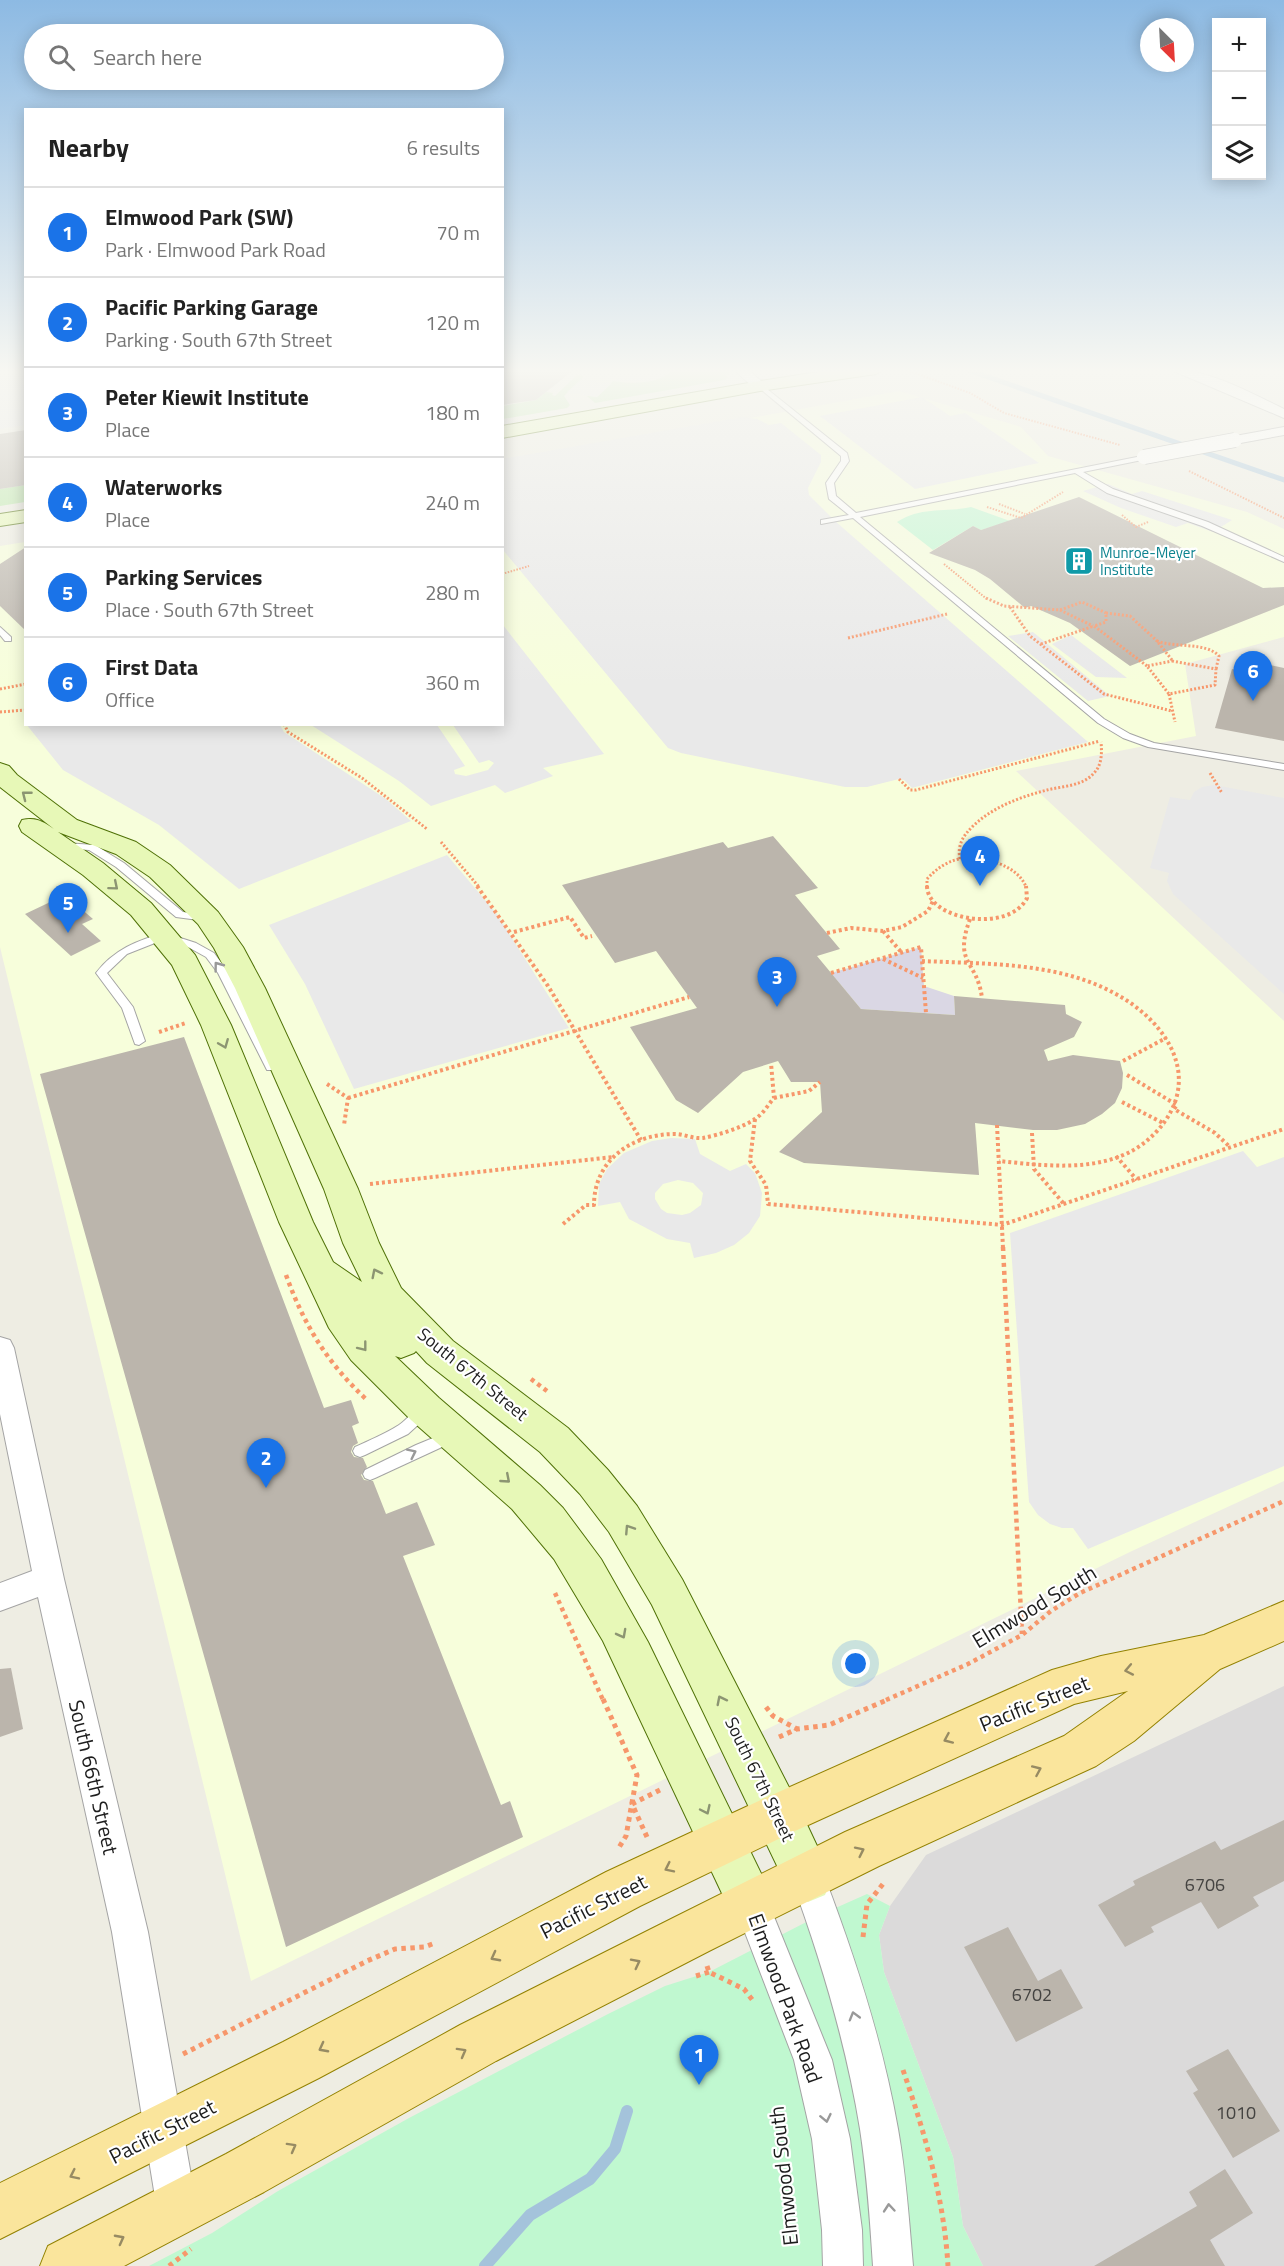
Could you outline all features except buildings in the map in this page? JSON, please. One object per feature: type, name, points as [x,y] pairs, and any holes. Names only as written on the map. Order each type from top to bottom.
[{"type":"main road","points":[[0,520],[24,516]]},
{"type":"main road","name":"South 67th Street","points":[[0,771],[8,781],[67,826],[126,848],[160,872],[207,918],[228,947],[250,988],[299,1111],[341,1189],[361,1242],[388,1297],[440,1352],[554,1440],[594,1482],[623,1519],[667,1592],[779,1815],[808,1878]]},
{"type":"main road","points":[[0,800],[93,869],[141,909],[185,962],[216,1025],[296,1222],[300,1267],[342,1318],[413,1421],[456,1435],[547,1517],[580,1560],[627,1644],[722,1842]]},
{"type":"main road","points":[[300,1267],[347,1289],[409,1351],[441,1377],[483,1386]]},
{"type":"main road","name":"Pacific Street","points":[[0,2212],[301,2060],[623,1889],[779,1815],[1068,1685],[1207,1654],[1284,1620]]},
{"type":"main road","name":"Pacific Street","points":[[68,2266],[177,2209],[478,2043],[862,1849],[1080,1751],[1118,1726],[1207,1654]]},
{"type":"main road","name":"Elmwood Park Road","points":[[722,1842],[752,1904]]},
{"type":"street","name":"South 66th Street","points":[[0,1348],[49,1579],[130,1932],[177,2209]]},
{"type":"street","points":[[0,1597],[49,1579]]},
{"type":"street","points":[[808,1878],[834,1948],[858,2030],[876,2112],[888,2191],[893,2266]]},
{"type":"street","name":"Elmwood Park Road","points":[[752,1904],[813,2060],[831,2139],[842,2230],[843,2266]]},
{"type":"lane","points":[[835,475],[830,483],[829,490],[832,497],[1122,736],[1143,744],[1178,752],[1206,754],[1284,767]]},
{"type":"lane","points":[[824,522],[1059,475]]},
{"type":"lane","points":[[1084,475],[1110,490],[1205,524],[1284,560]]},
{"type":"lane","points":[[0,630],[8,639]]},
{"type":"lane","points":[[60,845],[91,847],[120,865],[180,915],[207,918]]},
{"type":"lane","points":[[139,1041],[127,1007],[101,973],[123,952],[165,936],[192,945],[210,955],[223,972],[276,1078]]},
{"type":"lane","points":[[360,1451],[413,1421]]},
{"type":"lane","points":[[370,1474],[456,1435]]},
{"type":"path","points":[[1197,475],[1284,518]]},
{"type":"path","points":[[987,507],[1021,518],[1067,490]]},
{"type":"path","points":[[990,500],[1026,514]]},
{"type":"path","points":[[1120,510],[1130,513]]},
{"type":"path","points":[[1141,517],[1152,521]]},
{"type":"path","points":[[936,558],[995,603],[1010,607],[1060,610],[1094,626],[1147,666],[1169,694],[1175,722]]},
{"type":"path","points":[[504,572],[530,566]]},
{"type":"path","points":[[1060,610],[1082,602],[1106,613],[1130,616],[1157,641],[1172,661]]},
{"type":"path","points":[[848,638],[995,603]]},
{"type":"path","points":[[1010,607],[1019,622],[1041,644],[1104,694],[1172,711]]},
{"type":"path","points":[[1041,644],[1106,622],[1106,613]]},
{"type":"path","points":[[1157,641],[1170,646],[1205,646],[1214,650],[1219,656],[1215,685],[1169,694]]},
{"type":"path","points":[[1147,666],[1172,661],[1216,669]]},
{"type":"path","points":[[0,689],[24,684]]},
{"type":"path","points":[[0,712],[24,710]]},
{"type":"path","points":[[285,726],[288,732],[362,778],[427,829]]},
{"type":"path","points":[[899,779],[910,790],[916,790],[1101,741],[1101,763],[1092,776],[1082,782],[1017,799],[995,809],[978,821],[962,839],[957,847],[960,859]]},
{"type":"path","points":[[441,842],[470,874],[514,932],[641,1140]]},
{"type":"path","points":[[960,859],[976,859],[1007,867],[1019,875],[1026,884],[1028,894],[1025,904],[1017,912],[988,920],[970,919],[953,914],[933,901],[926,887],[927,878],[934,869],[945,862],[960,859]]},
{"type":"path","points":[[827,933],[851,928],[883,931],[902,927],[917,920],[928,911],[933,901]]},
{"type":"path","points":[[514,932],[570,917],[585,938],[592,936]]},
{"type":"path","points":[[970,919],[963,939],[963,953],[980,981],[982,998]]},
{"type":"path","points":[[883,931],[902,953]]},
{"type":"path","points":[[831,973],[921,947],[926,1013]]},
{"type":"path","points":[[882,959],[923,978]]},
{"type":"path","points":[[922,961],[1008,965],[1050,971],[1086,981],[1114,993],[1140,1010],[1166,1038],[1178,1062],[1180,1081],[1176,1107],[1165,1124],[1137,1149],[1103,1161],[1061,1167],[999,1161]]},
{"type":"path","points":[[348,1098],[689,997]]},
{"type":"path","points":[[159,1032],[188,1023]]},
{"type":"path","points":[[1123,1061],[1166,1038]]},
{"type":"path","points":[[771,1063],[774,1098]]},
{"type":"path","points":[[1127,1075],[1215,1133],[1231,1147]]},
{"type":"path","points":[[563,1224],[586,1205],[594,1205],[597,1178],[603,1167],[624,1149],[641,1140],[673,1134],[700,1138],[755,1119],[774,1098],[809,1091],[820,1082]]},
{"type":"path","points":[[1122,1102],[1165,1124]]},
{"type":"path","points":[[755,1119],[750,1161],[766,1185],[768,1204],[1002,1225],[1284,1129]]},
{"type":"path","points":[[997,1125],[1022,1635]]},
{"type":"path","points":[[1032,1133],[1034,1169],[1064,1204]]},
{"type":"path","points":[[1116,1156],[1137,1180]]},
{"type":"path","points":[[368,1184],[614,1157]]},
{"type":"path","points":[[300,1267],[306,1328],[331,1364],[350,1385],[386,1416],[413,1421]]},
{"type":"path","name":"Elmwood South","points":[[797,1729],[829,1725],[968,1664],[1022,1635],[1051,1611],[1080,1593],[1284,1501]]},
{"type":"path","points":[[552,1586],[637,1775],[626,1836],[616,1853]]},
{"type":"path","points":[[154,2065],[196,2049],[367,1961],[395,1949],[424,1947],[443,1940]]},
{"type":"path","points":[[709,1972],[744,1989],[762,2011]]},
{"type":"shaded area","points":[[504,475],[1115,475],[1247,512],[1284,529],[1284,637],[1185,664],[1196,736],[1016,771],[1284,1021],[1284,1481],[1132,1551],[251,1981],[0,947],[0,546],[24,542],[24,726],[504,726]]},
{"type":"shaded area","points":[[504,475],[815,475],[808,488],[809,495],[835,521],[1088,742],[912,788],[904,780],[899,779],[867,787],[845,787],[681,753],[668,748],[504,551]]},
{"type":"shaded area","points":[[896,475],[983,475],[915,489]]},
{"type":"shaded area","points":[[1108,484],[1132,494],[1142,491],[1232,520],[1213,532],[1188,523],[1176,527],[1121,508],[1083,491]]},
{"type":"shaded area","points":[[971,507],[1010,521],[981,530],[973,526],[933,550],[897,522],[924,512]]},
{"type":"shaded area","points":[[504,626],[604,754],[543,768],[553,776],[505,793],[495,785],[431,806],[399,781],[313,726],[438,726],[465,766],[454,770],[455,774],[466,776],[488,770],[494,763],[489,760],[479,763],[454,726],[504,726]]},
{"type":"shaded area","points":[[1033,632],[1110,696],[1088,701],[1008,636]]},
{"type":"shaded area","points":[[1071,635],[1127,678],[1096,677],[1052,644]]},
{"type":"shaded area","points":[[28,726],[281,726],[284,732],[386,799],[411,821],[239,889],[159,825],[63,770]]},
{"type":"shaded area","points":[[1214,785],[1284,798],[1284,994],[1173,894],[1167,881],[1169,873],[1150,868],[1170,797],[1190,800],[1194,792],[1202,787]]},
{"type":"shaded area","points":[[447,855],[496,913],[569,1028],[354,1089],[305,984],[269,925]]},
{"type":"shaded area","points":[[921,947],[924,986],[954,996],[955,1015],[861,1009],[831,973]]},
{"type":"shaded area","points":[[671,1138],[695,1139],[700,1154],[730,1171],[746,1164],[755,1173],[762,1193],[760,1216],[749,1233],[734,1245],[716,1253],[694,1258],[690,1243],[667,1239],[629,1219],[620,1202],[598,1206],[599,1184],[607,1169],[624,1153],[652,1141]],"holes":[[[678,1180],[693,1183],[703,1193],[701,1205],[690,1213],[682,1215],[667,1213],[661,1209],[655,1199],[655,1193],[663,1184]]]},
{"type":"shaded area","points":[[1243,1151],[1257,1167],[1284,1157],[1284,1466],[1088,1549],[1073,1528],[1062,1528],[1050,1524],[1038,1515],[1029,1502],[1010,1233]]},
{"type":"shaded area","points":[[1284,1686],[1284,2266],[983,2266],[963,2226],[953,2157],[884,1972],[879,1935],[890,1906],[926,1855]]},
{"type":"shaded area","points":[[867,1894],[890,1906],[879,1935],[884,1972],[953,2157],[963,2226],[983,2266],[149,2266],[212,2233],[278,2191],[409,2118],[608,2014],[665,1986],[709,1972],[822,1914]]},
{"type":"green space","points":[[24,485],[24,502],[0,506],[0,489]]},
{"type":"waterway","points":[[1269,475],[1284,480]]},
{"type":"waterway","points":[[485,2266],[530,2215],[590,2179],[615,2149],[627,2111]]},
{"type":"place","name":"Munroe-Meyer Institute","points":[[1079,561]]},
{"type":"place","name":"First Data","points":[[1253,701]]},
{"type":"place","name":"Waterworks","points":[[980,886]]},
{"type":"place","name":"Parking Services","points":[[68,933]]},
{"type":"place","name":"Peter Kiewit Institute","points":[[777,1007]]},
{"type":"place","name":"Pacific Parking Garage","points":[[266,1488]]},
{"type":"place","name":"Elmwood Park (SW)","points":[[699,2085]]}]
